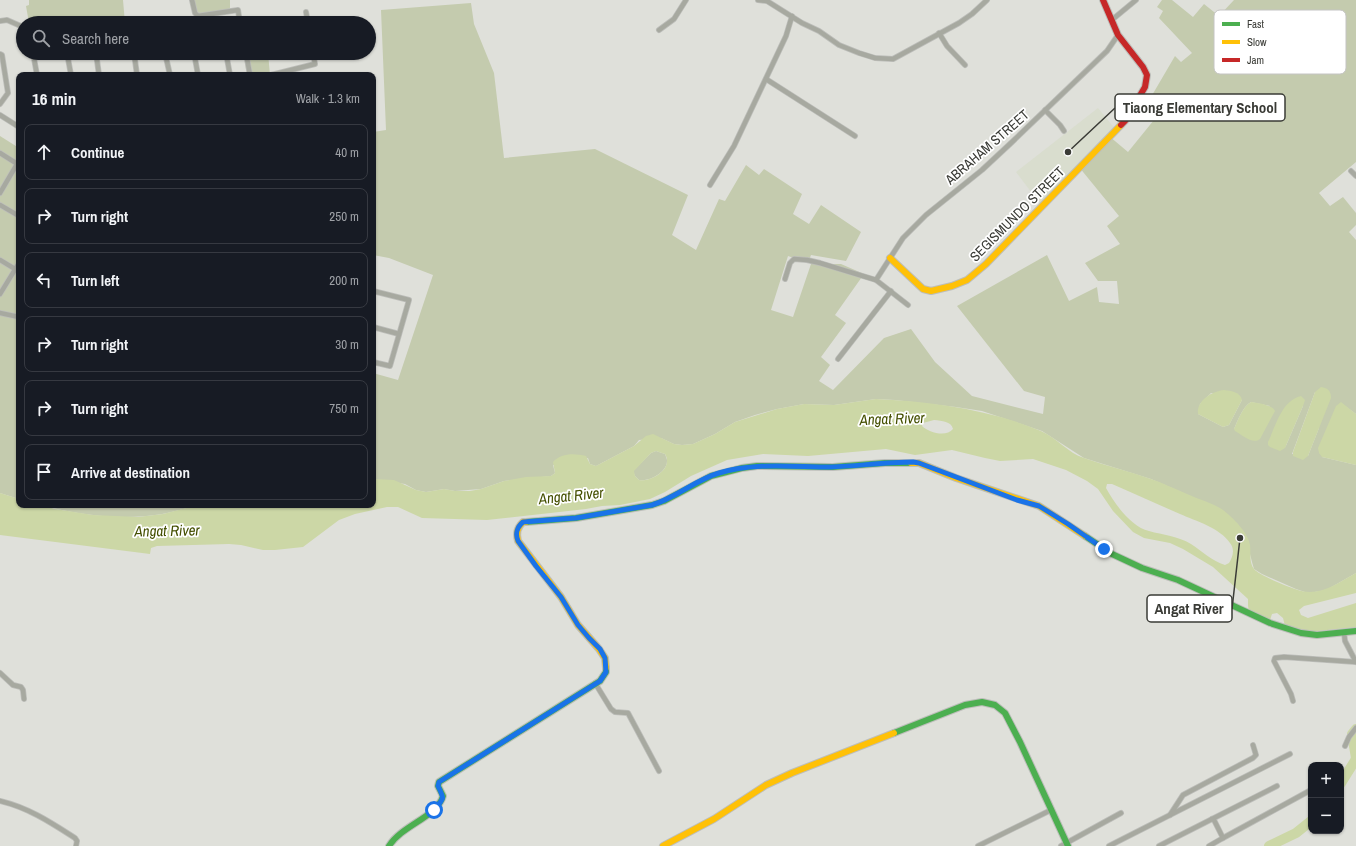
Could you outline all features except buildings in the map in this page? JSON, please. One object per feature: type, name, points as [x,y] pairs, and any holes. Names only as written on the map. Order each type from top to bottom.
[{"type":"street","points":[[192,0],[195,13],[198,16],[238,10],[239,16]]},
{"type":"street","points":[[659,30],[674,19],[686,0]]},
{"type":"street","points":[[758,0],[767,1],[802,23],[819,31],[839,45],[875,58],[893,60],[959,23],[988,0]]},
{"type":"street","points":[[1103,0],[1118,35]]},
{"type":"street","points":[[1112,19],[1136,0]]},
{"type":"street","points":[[306,12],[307,16]]},
{"type":"street","points":[[710,185],[734,146],[786,36],[792,16]]},
{"type":"street","points":[[0,21],[7,20],[16,24]]},
{"type":"street","points":[[939,33],[947,46],[965,65]]},
{"type":"street","name":"ABRAHAM STREET","points":[[876,280],[903,238],[926,214],[982,170],[1106,51],[1118,35]]},
{"type":"street","name":"SEGISMUNDO STREET","points":[[890,258],[923,289],[931,291],[952,286],[967,280],[986,264],[1125,121],[1138,100],[1145,87],[1147,75],[1143,67],[1118,35]]},
{"type":"street","points":[[0,54],[2,55],[8,93],[0,104]]},
{"type":"street","points":[[34,60],[36,72]]},
{"type":"street","points":[[68,60],[70,72]]},
{"type":"street","points":[[97,60],[99,72]]},
{"type":"street","points":[[135,60],[137,72]]},
{"type":"street","points":[[167,60],[169,72]]},
{"type":"street","points":[[195,60],[197,72]]},
{"type":"street","points":[[227,60],[229,72]]},
{"type":"street","points":[[247,60],[249,72]]},
{"type":"street","points":[[284,72],[315,64],[314,60]]},
{"type":"street","points":[[766,79],[855,136]]},
{"type":"street","points":[[1045,110],[1064,131]]},
{"type":"street","points":[[0,115],[16,125]]},
{"type":"street","points":[[0,153],[16,163]]},
{"type":"street","points":[[0,193],[16,167]]},
{"type":"street","points":[[1351,171],[1356,176]]},
{"type":"street","points":[[0,205],[16,214]]},
{"type":"street","points":[[785,279],[790,263],[794,259],[807,260],[876,280],[908,305]]},
{"type":"street","points":[[0,260],[15,269],[0,294]]},
{"type":"street","points":[[838,359],[891,291]]},
{"type":"street","points":[[376,292],[409,300],[390,366],[376,363]]},
{"type":"street","points":[[0,314],[16,315]]},
{"type":"street","points":[[376,328],[399,334]]},
{"type":"street","points":[[389,846],[390,842],[402,831],[434,810],[443,799],[443,795],[438,786],[439,782],[600,681],[606,672],[605,658],[600,649],[578,625],[561,597],[518,541],[516,537],[518,526],[523,522],[576,518],[652,505],[664,501],[718,473],[757,466],[833,467],[885,463],[919,463],[1039,506],[1112,554],[1142,568],[1178,580],[1270,623],[1317,635],[1356,631]]},
{"type":"street","points":[[1293,701],[1274,660],[1275,658],[1284,657],[1356,662],[1345,641],[1344,632]]},
{"type":"street","points":[[0,673],[13,685],[21,687],[23,690],[24,699]]},
{"type":"street","points":[[595,684],[611,709],[615,712],[628,713],[659,771]]},
{"type":"street","points":[[663,846],[714,819],[766,785],[792,773],[965,705],[982,702],[995,706],[1005,713],[1051,810],[1065,845],[1121,813]]},
{"type":"street","points":[[1345,746],[1348,737],[1356,728]]},
{"type":"street","points":[[1170,815],[1183,795],[1253,758],[1256,755],[1253,745]]},
{"type":"street","points":[[1109,846],[1290,754]]},
{"type":"street","points":[[1159,846],[1277,786]]},
{"type":"street","points":[[1209,846],[1308,792]]},
{"type":"street","points":[[0,800],[30,810],[43,817],[75,838],[77,841],[76,846]]},
{"type":"street","points":[[978,846],[1051,810]]},
{"type":"street","points":[[1212,819],[1214,820],[1223,838]]},
{"type":"shaded area","points":[[29,0],[123,0],[124,16],[28,16],[26,6],[29,5]]},
{"type":"shaded area","points":[[192,0],[230,0],[230,12],[210,16],[195,16]]},
{"type":"shaded area","points":[[1162,0],[1172,0],[1193,17],[1204,4],[1214,12],[1214,74],[1346,74],[1346,10],[1225,10],[1234,0],[1356,0],[1356,162],[1319,193],[1330,206],[1343,197],[1356,213],[1356,225],[1349,232],[1356,240],[1356,414],[1341,403],[1322,457],[1356,465],[1356,573],[1328,589],[1321,591],[1308,593],[1296,589],[1254,569],[1245,534],[1222,510],[1151,479],[1084,458],[1042,431],[982,411],[895,400],[876,399],[834,405],[804,404],[777,409],[735,422],[715,434],[693,444],[674,444],[661,438],[639,440],[634,446],[596,466],[590,464],[588,458],[553,465],[555,473],[551,476],[504,481],[481,489],[455,491],[444,489],[426,492],[416,490],[405,484],[376,479],[376,374],[398,380],[433,275],[389,258],[376,256],[376,132],[386,130],[381,10],[471,3],[474,24],[494,73],[504,158],[595,149],[688,195],[672,235],[696,250],[719,199],[725,201],[746,165],[759,175],[764,169],[802,194],[793,214],[809,224],[821,205],[861,232],[846,261],[811,255],[808,263],[788,256],[771,310],[793,317],[811,264],[841,264],[864,274],[835,315],[846,323],[821,357],[830,365],[819,381],[833,390],[884,338],[911,329],[935,362],[972,396],[1043,414],[1045,397],[1024,391],[957,306],[1047,255],[1069,301],[1097,287],[1099,302],[1119,304],[1117,281],[1098,281],[1085,263],[1120,244],[1107,226],[1119,216],[1079,167],[1109,136],[1128,152],[1158,115],[1152,109],[1156,103],[1151,97],[1175,56],[1181,62],[1192,53],[1159,18],[1163,11],[1157,7]],"holes":[[[1315,392],[1319,428],[1308,456],[1292,454]],[[1211,393],[1242,400],[1229,425],[1223,427],[1198,414],[1200,404]],[[1298,397],[1303,406],[1285,448]],[[1251,402],[1270,406],[1234,429],[1241,414]]]},
{"type":"shaded area","points":[[244,60],[269,60],[270,72],[246,72]]},
{"type":"shaded area","points":[[1098,108],[1116,130],[1041,205],[1016,172]]},
{"type":"shaded area","points":[[0,136],[16,146],[16,498],[0,493]]},
{"type":"shaded area","points":[[656,451],[665,454],[667,460],[664,468],[653,478],[639,480],[633,471],[651,453]]},
{"type":"shaded area","points":[[53,508],[187,508],[162,514],[132,517],[101,516]]},
{"type":"water","points":[[1321,387],[1329,390],[1331,398],[1308,456],[1303,460],[1293,456],[1293,452],[1315,392]]},
{"type":"water","points":[[1224,390],[1233,391],[1241,397],[1242,400],[1229,425],[1223,427],[1198,414],[1198,409],[1202,401],[1210,394]]},
{"type":"water","points":[[1301,396],[1305,400],[1285,448],[1280,451],[1270,447],[1268,442],[1280,415],[1289,403]]},
{"type":"water","points":[[876,399],[939,404],[1002,417],[1041,431],[1078,456],[1156,481],[1210,503],[1223,510],[1243,530],[1249,540],[1252,567],[1261,574],[1273,580],[1295,589],[1311,592],[1327,588],[1356,573],[1356,593],[1304,606],[1299,610],[1301,615],[1308,618],[1356,603],[1356,627],[1308,632],[1285,626],[1283,618],[1277,613],[1272,614],[1270,620],[1249,611],[1248,599],[1213,567],[1170,543],[1144,538],[1133,532],[1113,511],[1098,489],[1087,481],[1066,470],[1033,459],[1000,461],[952,450],[915,455],[886,449],[808,456],[763,454],[727,460],[691,476],[665,492],[650,499],[620,505],[487,520],[422,518],[398,507],[387,507],[355,514],[339,520],[303,547],[275,550],[263,550],[229,544],[157,546],[151,548],[150,554],[0,535],[0,493],[16,498],[16,508],[52,508],[93,515],[138,517],[163,514],[186,508],[376,508],[376,479],[394,480],[416,490],[426,492],[444,489],[470,491],[504,481],[526,477],[551,476],[555,473],[553,462],[564,455],[577,454],[586,456],[590,464],[596,466],[634,446],[646,436],[653,434],[674,444],[693,444],[715,434],[735,422],[777,409],[804,404],[834,405]],"holes":[[[934,420],[943,421],[952,426],[953,429],[950,432],[942,434],[937,433],[922,426],[923,423]],[[656,451],[665,454],[667,459],[664,468],[653,478],[639,480],[635,476],[634,471],[651,453]],[[1107,484],[1112,484],[1214,529],[1226,538],[1232,545],[1233,553],[1229,563],[1225,565],[1220,563],[1186,541],[1176,537],[1142,529],[1124,514],[1106,488]]]},
{"type":"water","points":[[1251,402],[1271,407],[1275,411],[1260,439],[1257,441],[1248,439],[1234,429],[1243,410]]},
{"type":"water","points":[[1341,402],[1356,414],[1356,465],[1322,457],[1319,453],[1318,448],[1336,406]]},
{"type":"waterway","points":[[1356,729],[1352,734],[1356,758]]},
{"type":"waterway","points":[[1344,778],[1356,759]]},
{"type":"waterway","points":[[1269,846],[1296,833],[1308,823]]},
{"type":"traffic: fast","points":[[526,522],[576,518],[652,505],[664,501],[711,476],[742,468],[757,466],[833,467],[885,463],[911,463]]},
{"type":"traffic: fast","points":[[1085,536],[1112,554],[1142,568],[1178,580],[1270,623],[1301,633],[1317,635],[1356,631]]},
{"type":"traffic: fast","points":[[389,846],[402,832],[434,810],[443,796],[438,786],[439,782],[600,681],[606,672],[606,668]]},
{"type":"traffic: fast","points":[[894,733],[965,705],[982,702],[995,705],[1005,713],[1068,846]]},
{"type":"traffic: slow","points":[[890,258],[923,289],[931,291],[952,286],[967,280],[986,264],[1121,125]]},
{"type":"traffic: slow","points":[[911,463],[919,463],[956,478],[1039,506],[1085,536]]},
{"type":"traffic: slow","points":[[526,522],[523,522],[519,526],[517,533],[518,541],[561,597],[578,625],[599,649],[605,658],[606,668]]},
{"type":"traffic: slow","points":[[663,846],[714,819],[766,785],[792,773],[894,733]]},
{"type":"traffic: jam","points":[[1103,0],[1118,35],[1143,67],[1147,75],[1145,87],[1125,121],[1121,125]]},
{"type":"place","name":"Tiaong Elementary School","points":[[1068,152]]},
{"type":"place","name":"Angat River","points":[[1240,538]]},
{"type":"route","points":[[434,810],[443,799],[443,795],[438,786],[439,782],[600,681],[606,672],[605,658],[600,649],[578,625],[561,597],[554,590],[518,541],[516,537],[518,526],[523,522],[576,518],[652,505],[664,501],[711,476],[729,470],[772,465],[833,467],[913,462],[1017,500],[1039,506],[1104,549]]}]
